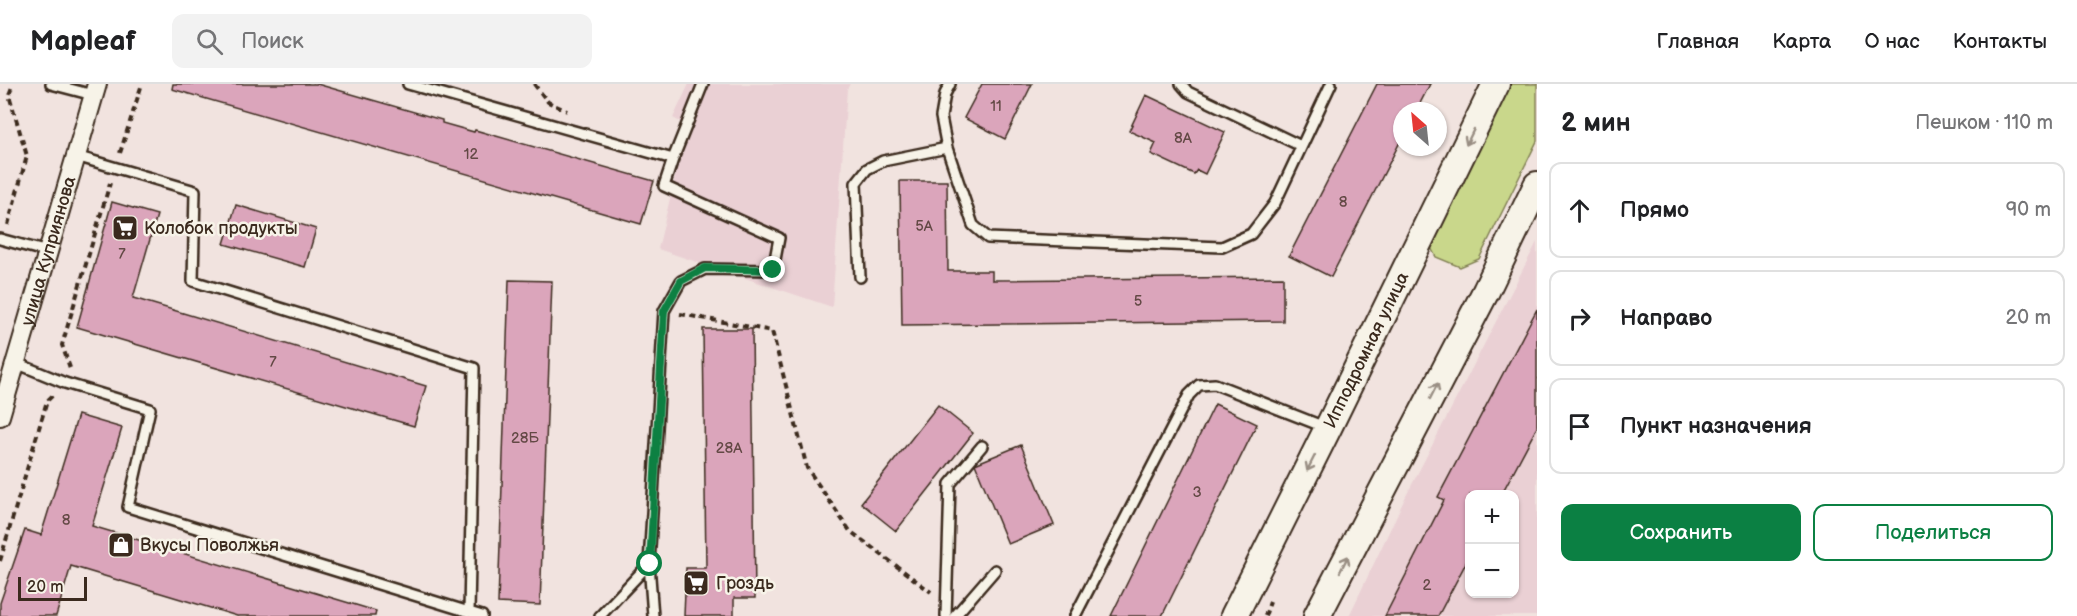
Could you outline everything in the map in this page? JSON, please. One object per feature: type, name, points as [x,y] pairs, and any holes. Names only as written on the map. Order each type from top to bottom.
[{"type":"street","name":"Ипподромная улица","points":[[1234,616],[1496,84]]},
{"type":"street","name":"улица Куприянова","points":[[0,417],[95,90]]},
{"type":"street","points":[[1317,616],[1486,291],[1537,185]]},
{"type":"lane","points":[[51,84],[95,90]]},
{"type":"lane","points":[[408,84],[673,159]]},
{"type":"lane","points":[[653,616],[650,564],[664,311],[681,281],[705,268],[773,270],[779,238],[664,186],[703,84]]},
{"type":"lane","points":[[950,84],[945,94],[941,117],[947,148],[973,225],[988,238],[1222,247],[1251,234],[1275,203],[1331,84]]},
{"type":"lane","points":[[1181,84],[1188,92],[1301,146]]},
{"type":"lane","points":[[860,277],[856,183],[867,169],[883,161],[947,148]]},
{"type":"lane","points":[[76,156],[195,191],[194,281],[474,368],[469,612]]},
{"type":"lane","points":[[2,239],[48,252]]},
{"type":"lane","points":[[16,363],[65,383],[150,409],[128,507],[482,616]]},
{"type":"lane","points":[[1075,616],[1190,395],[1199,385],[1215,384],[1328,428]]},
{"type":"lane","points":[[946,616],[950,484],[982,446]]},
{"type":"lane","points":[[600,616],[650,564]]},
{"type":"lane","points":[[955,616],[995,570]]},
{"type":"path","points":[[2,239],[27,156],[9,95],[13,84]]},
{"type":"path","points":[[0,561],[47,401],[65,383],[70,367],[62,345],[142,84]]},
{"type":"path","points":[[664,311],[772,332],[807,468],[850,531],[946,604]]},
{"type":"shaded area","points":[[689,84],[850,84],[847,89],[832,307],[658,249],[677,169],[690,127],[673,118]]},
{"type":"shaded area","points":[[1537,242],[1537,616],[1349,616],[1406,496]]},
{"type":"green space","points":[[1511,84],[1537,84],[1537,141],[1479,259],[1460,267],[1436,257],[1429,244]]},
{"type":"building","points":[[173,84],[317,84],[442,120],[442,123],[474,132],[475,130],[654,181],[641,224],[172,89]]},
{"type":"building","points":[[982,84],[1032,84],[1005,139],[964,118]]},
{"type":"building","points":[[1377,84],[1430,84],[1421,102],[1393,102],[1393,156],[1331,277],[1289,256]]},
{"type":"building","points":[[1146,95],[1225,132],[1205,174],[1197,170],[1194,174],[1151,154],[1156,143],[1129,131]]},
{"type":"building","points":[[900,181],[947,181],[948,271],[992,271],[992,280],[1283,277],[1283,321],[902,325]]},
{"type":"building","points":[[112,202],[157,215],[133,298],[426,386],[414,426],[77,327]]},
{"type":"building","points":[[236,205],[316,229],[305,267],[224,244]]},
{"type":"building","points":[[509,280],[552,281],[540,605],[498,603]]},
{"type":"building","points":[[1537,309],[1537,427],[1504,490],[1465,490],[1465,565],[1438,616],[1385,616],[1444,500],[1438,497]]},
{"type":"building","points":[[703,329],[752,329],[755,598],[734,598],[734,616],[684,616],[686,568],[706,568]]},
{"type":"building","points":[[1215,404],[1257,424],[1162,616],[1111,616]]},
{"type":"building","points":[[938,405],[973,433],[896,531],[861,503]]},
{"type":"building","points":[[78,415],[122,428],[92,526],[376,611],[375,616],[237,616],[71,566],[56,616],[0,616],[0,603],[25,530],[41,535]]},
{"type":"building","points":[[1021,445],[1054,525],[1008,544],[975,464]]},
{"type":"place","name":"Колобок продукты","points":[[125,228]]},
{"type":"place","name":"Вкусы Поволжья","points":[[121,545]]},
{"type":"place","name":"Гроздь","points":[[696,583]]},
{"type":"route","points":[[650,564],[664,311],[681,281],[705,268],[773,270]]}]
